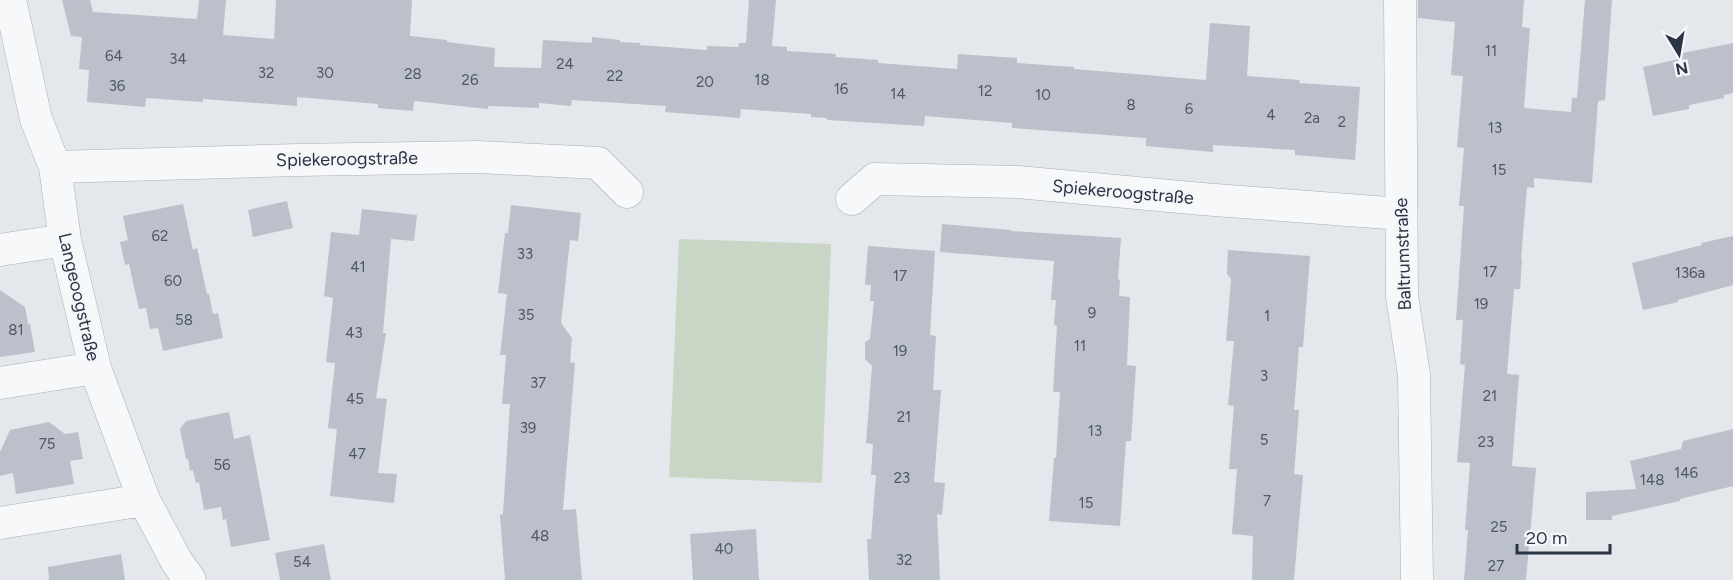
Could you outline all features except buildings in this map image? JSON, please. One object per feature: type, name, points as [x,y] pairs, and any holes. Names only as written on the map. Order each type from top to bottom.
[{"type":"street","name":"Langeoogstraße","points":[[10,0],[36,119],[54,167],[65,240],[95,368],[144,501],[177,562],[190,580]]},
{"type":"street","name":"Baltrumstraße","points":[[1400,0],[1402,296],[1414,375],[1417,580]]},
{"type":"street","name":"Spiekeroogstraße","points":[[54,167],[298,160],[488,158],[598,163],[627,192]]},
{"type":"street","name":"Spiekeroogstraße","points":[[852,199],[875,179],[1018,182],[1401,214]]},
{"type":"street","points":[[0,250],[65,240]]},
{"type":"street","points":[[0,383],[95,368]]},
{"type":"street","points":[[0,523],[144,501]]},
{"type":"green space","points":[[679,239],[831,244],[822,483],[669,477]]}]
